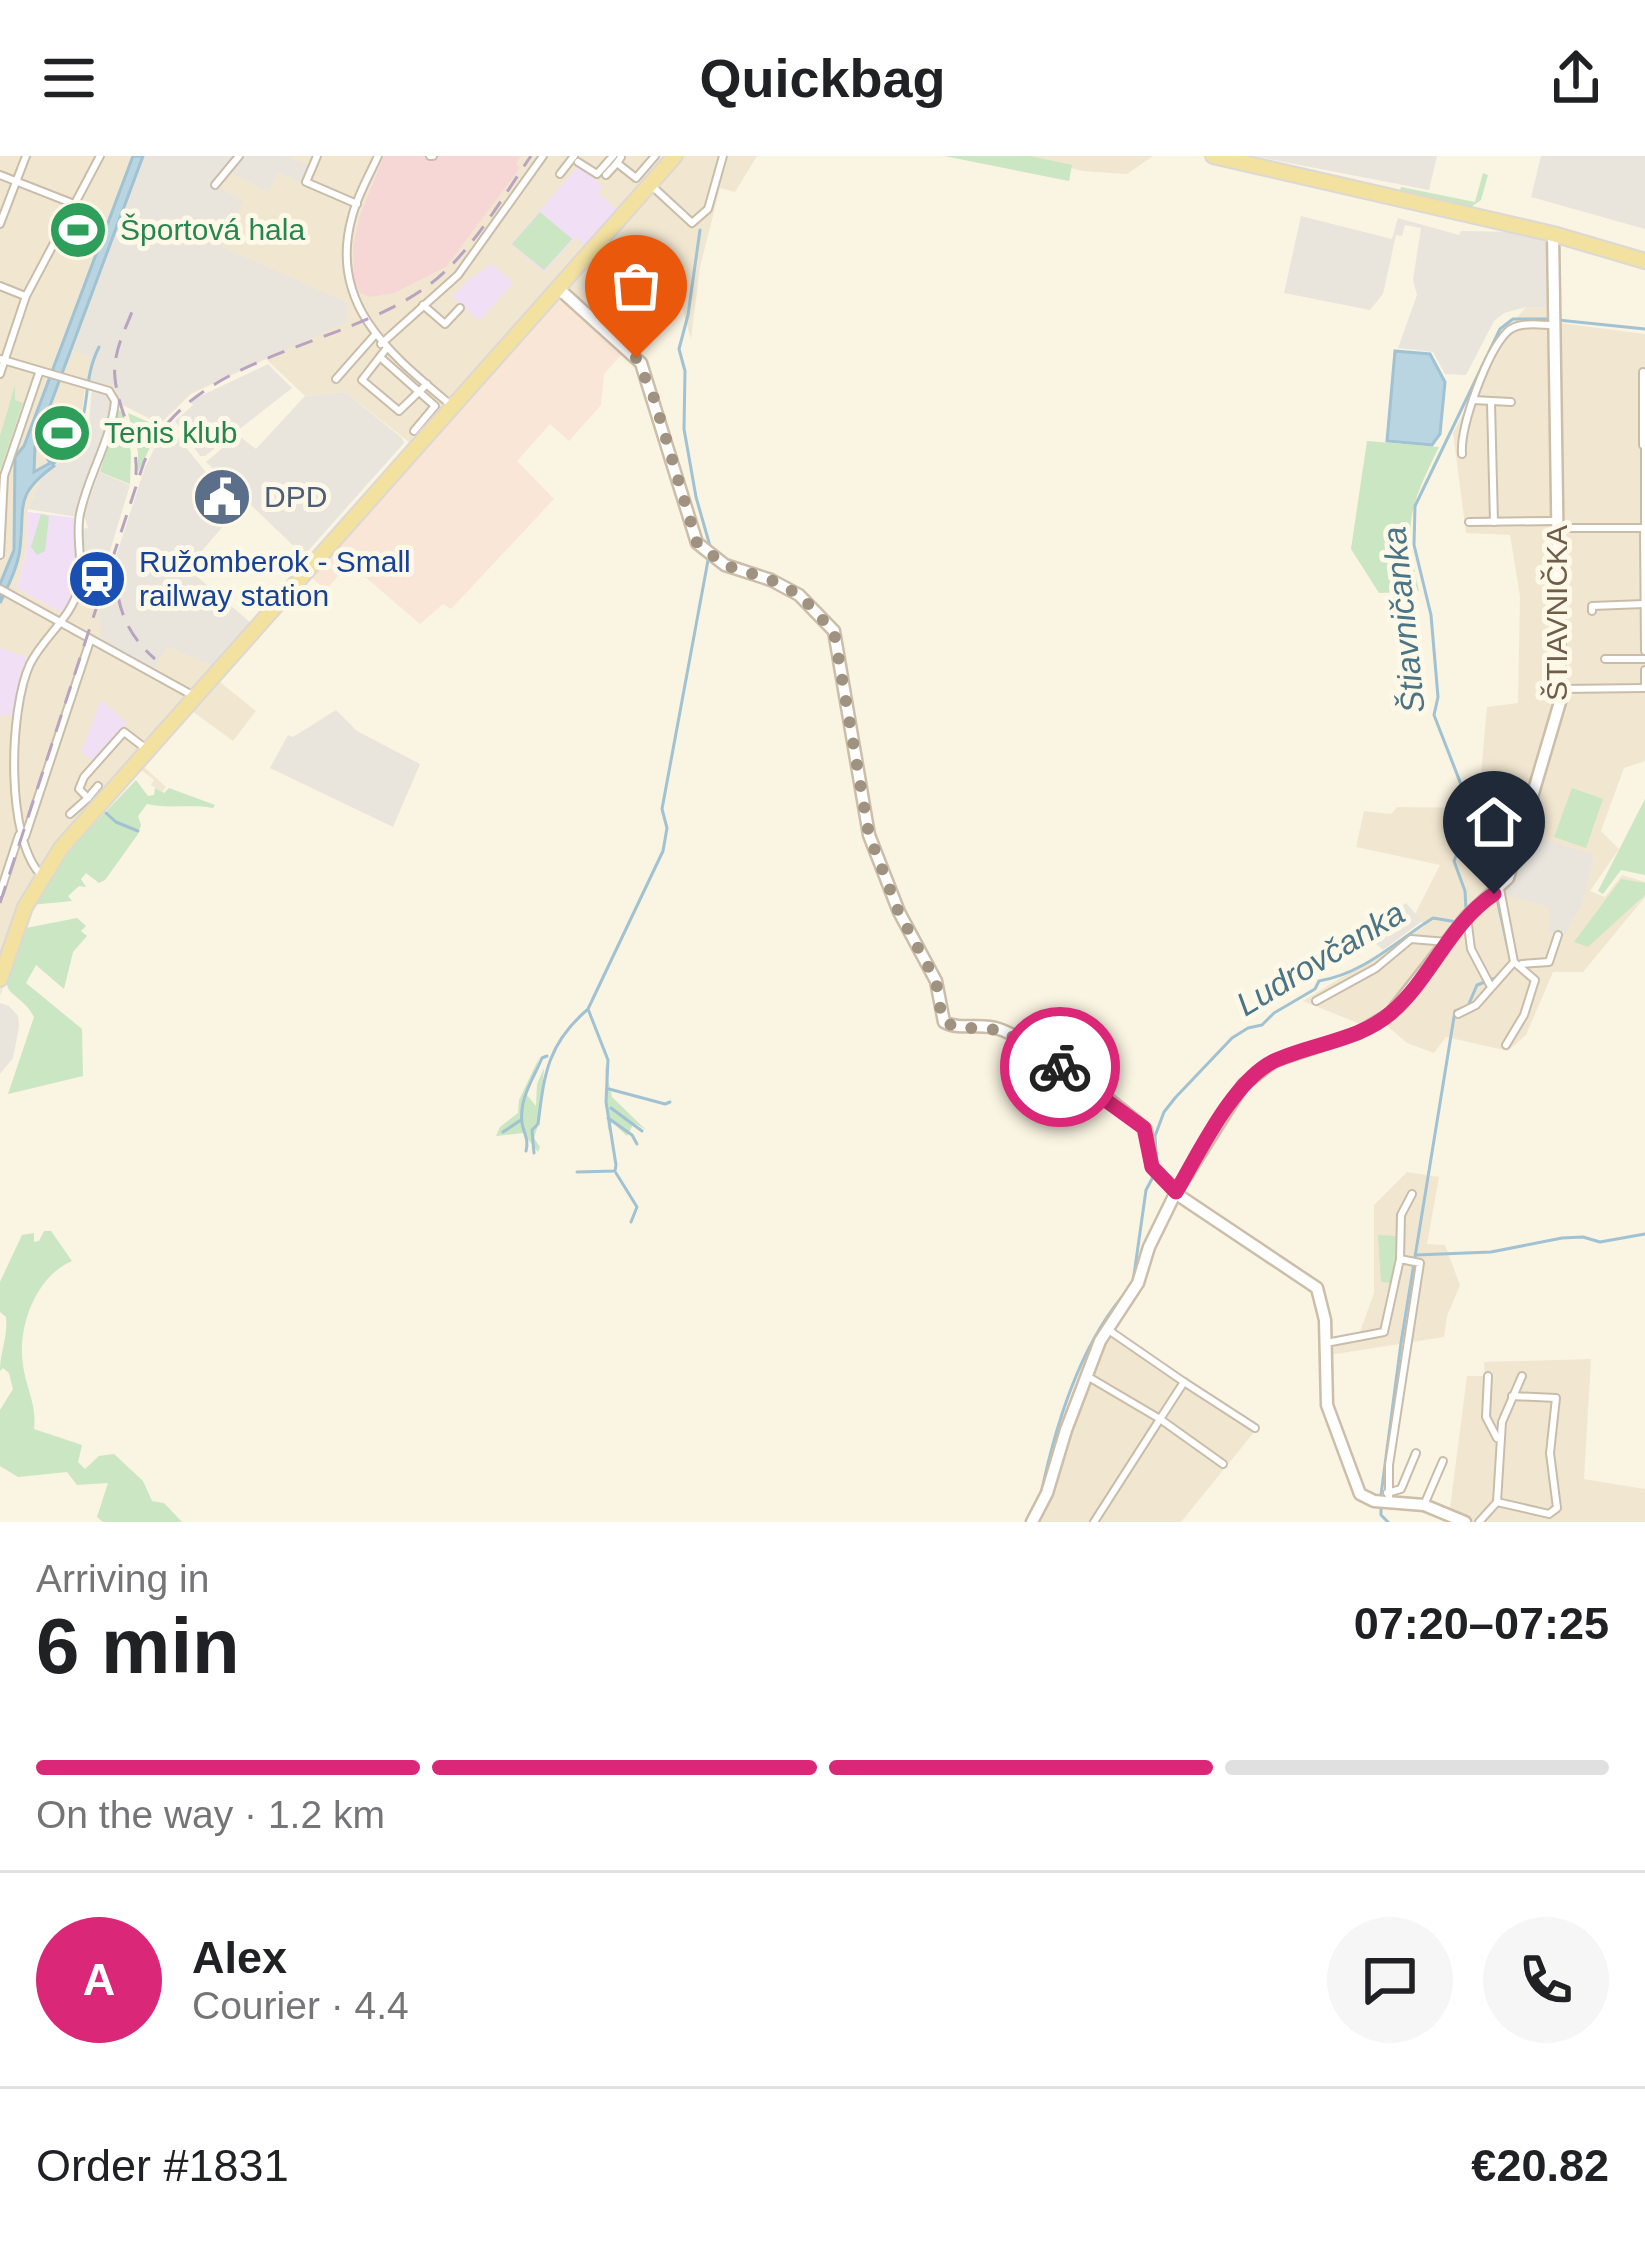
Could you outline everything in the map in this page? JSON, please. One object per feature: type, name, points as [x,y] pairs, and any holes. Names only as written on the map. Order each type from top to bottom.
[{"type":"main road","points":[[1213,156],[1553,234],[1645,261]]},
{"type":"main road","points":[[0,979],[22,915],[68,840],[671,158]]},
{"type":"street","points":[[0,224],[26,156]]},
{"type":"street","points":[[0,374],[26,296],[100,156]]},
{"type":"street","points":[[215,184],[240,156]]},
{"type":"street","points":[[317,156],[306,182],[357,204]]},
{"type":"street","points":[[378,156],[350,224],[348,262],[361,313],[374,336],[452,406]]},
{"type":"street","points":[[427,384],[398,411],[362,380],[384,346],[458,275],[543,156]]},
{"type":"street","points":[[617,159],[636,178],[655,156]]},
{"type":"street","points":[[650,184],[692,223],[708,208],[723,156]]},
{"type":"street","points":[[560,174],[577,160],[597,174],[617,159]]},
{"type":"street","points":[[606,176],[617,159]]},
{"type":"street","points":[[0,176],[74,204]]},
{"type":"street","name":"ŠTIAVNIČKA","points":[[1032,1522],[1047,1493],[1085,1375],[1107,1329],[1138,1282],[1176,1192],[1233,1101],[1256,1073],[1274,1061],[1358,1033],[1377,1024],[1403,1001],[1467,916],[1498,891],[1522,836],[1559,712],[1553,234]]},
{"type":"street","points":[[0,286],[26,296]]},
{"type":"street","points":[[558,288],[641,363],[692,532],[715,558],[786,586],[814,606],[834,632],[869,835],[899,913],[936,981],[944,1022],[1002,1030],[1094,1090],[1144,1128],[1156,1172],[1176,1192],[1316,1286],[1323,1306],[1329,1413],[1358,1491],[1424,1505],[1465,1522]]},
{"type":"street","points":[[423,304],[454,332]]},
{"type":"street","points":[[445,324],[460,308]]},
{"type":"street","points":[[1462,454],[1464,419],[1507,332],[1553,320]]},
{"type":"street","points":[[335,379],[374,336]]},
{"type":"street","points":[[380,357],[434,406],[414,431]]},
{"type":"street","points":[[2,360],[111,392],[115,405],[78,521],[79,587],[72,608],[33,658],[21,694],[14,789],[29,861],[42,876]]},
{"type":"street","points":[[0,555],[4,476],[39,372]]},
{"type":"street","points":[[1605,659],[1645,655],[1643,372]]},
{"type":"street","points":[[1472,400],[1511,403]]},
{"type":"street","points":[[1491,403],[1494,523]]},
{"type":"street","points":[[1469,522],[1645,528]]},
{"type":"street","points":[[0,590],[195,697]]},
{"type":"street","points":[[1592,610],[1592,606],[1644,604]]},
{"type":"street","points":[[0,893],[90,640]]},
{"type":"street","points":[[1560,689],[1645,688],[1645,670]]},
{"type":"street","points":[[88,799],[80,783],[124,732],[148,750]]},
{"type":"street","points":[[70,814],[98,786]]},
{"type":"street","points":[[1456,824],[1522,836]]},
{"type":"street","points":[[1498,891],[1517,963],[1535,980]]},
{"type":"street","points":[[1467,916],[1471,949],[1487,982]]},
{"type":"street","points":[[1458,1014],[1477,1005],[1487,982],[1503,977],[1517,963],[1549,962],[1558,935]]},
{"type":"street","points":[[1316,1000],[1376,968],[1411,939],[1447,942]]},
{"type":"street","points":[[1506,1045],[1525,1015],[1542,963]]},
{"type":"street","points":[[1326,1343],[1384,1333],[1400,1259],[1401,1215],[1412,1194]]},
{"type":"street","points":[[1385,1499],[1416,1261],[1400,1259]]},
{"type":"street","points":[[1107,1329],[1255,1428]]},
{"type":"street","points":[[1085,1375],[1160,1419],[1222,1464]]},
{"type":"street","points":[[1488,1376],[1486,1417],[1498,1442]]},
{"type":"street","points":[[1479,1522],[1497,1502],[1498,1442],[1522,1376]]},
{"type":"street","points":[[1094,1522],[1184,1382]]},
{"type":"street","points":[[1497,1502],[1549,1514],[1557,1508],[1550,1454],[1556,1398],[1512,1396]]},
{"type":"street","points":[[1385,1499],[1401,1489],[1416,1453]]},
{"type":"street","points":[[1424,1505],[1443,1461]]},
{"type":"shaded area","points":[[0,156],[757,156],[735,192],[720,188],[700,267],[691,339],[680,300],[629,346],[419,450],[345,392],[305,396],[266,359],[191,394],[160,424],[118,403],[113,388],[85,385],[80,431],[59,466],[43,476],[28,509],[27,549],[17,588],[58,611],[67,609],[83,571],[106,564],[99,609],[213,666],[220,682],[256,711],[233,741],[192,711],[143,766],[166,787],[162,792],[140,769],[70,847],[39,891],[0,996]]},
{"type":"shaded area","points":[[143,156],[236,156],[212,184],[243,201],[222,247],[348,303],[345,323],[191,393],[160,423],[119,402],[114,385],[85,384],[91,357],[73,350]]},
{"type":"shaded area","points":[[245,156],[287,156],[309,166],[302,183],[278,172],[269,192],[228,171]]},
{"type":"shaded area","points":[[384,156],[521,156],[516,164],[520,168],[446,267],[394,293],[370,297],[360,293],[354,281],[353,246]]},
{"type":"shaded area","points":[[1028,156],[1153,156],[1127,174],[1082,171]]},
{"type":"shaded area","points":[[1253,156],[1437,156],[1429,190]]},
{"type":"shaded area","points":[[1541,156],[1645,156],[1645,229],[1531,197]]},
{"type":"shaded area","points":[[579,165],[602,186],[598,193],[617,210],[586,246],[576,237],[544,272],[511,244]]},
{"type":"shaded area","points":[[1301,216],[1392,239],[1398,218],[1459,235],[1461,231],[1519,232],[1549,242],[1551,304],[1504,313],[1494,321],[1466,375],[1445,374],[1433,352],[1398,348],[1417,295],[1413,280],[1421,228],[1405,225],[1402,236],[1396,235],[1383,294],[1370,310],[1284,293]]},
{"type":"shaded area","points":[[492,264],[513,283],[479,321],[452,297]]},
{"type":"shaded area","points":[[553,284],[629,346],[604,374],[601,405],[569,441],[550,424],[517,461],[554,499],[451,609],[443,604],[420,624],[349,563],[326,590],[311,577]]},
{"type":"shaded area","points":[[1551,297],[1560,323],[1645,334],[1645,761],[1624,768],[1601,831],[1619,849],[1590,891],[1605,897],[1622,875],[1645,882],[1645,897],[1583,972],[1553,972],[1526,1035],[1508,1051],[1446,1037],[1434,1053],[1407,1043],[1384,1023],[1375,1030],[1303,1001],[1425,926],[1415,914],[1440,865],[1356,847],[1364,811],[1391,814],[1397,807],[1467,808],[1480,785],[1487,707],[1518,703],[1520,596],[1510,535],[1466,533],[1453,433],[1510,325],[1526,307],[1549,308]]},
{"type":"shaded area","points":[[268,364],[292,388],[200,456],[175,421],[193,405],[190,401]]},
{"type":"shaded area","points":[[92,389],[114,401],[77,517],[28,509],[43,476],[78,450],[89,420]]},
{"type":"shaded area","points":[[345,392],[404,443],[307,552],[301,553],[206,462],[238,435],[256,449],[305,396]]},
{"type":"shaded area","points":[[167,424],[209,476],[241,505],[201,552],[207,558],[194,574],[251,623],[213,666],[167,646],[153,671],[109,647],[101,637],[99,609],[145,467]]},
{"type":"shaded area","points":[[99,472],[130,485],[106,564],[97,565],[91,573],[83,571],[82,529],[88,528],[84,515]]},
{"type":"shaded area","points":[[28,512],[75,518],[76,577],[67,609],[58,611],[17,588],[27,549]]},
{"type":"shaded area","points":[[0,648],[26,657],[14,716],[0,717]]},
{"type":"shaded area","points":[[101,700],[127,723],[95,762],[81,752]]},
{"type":"shaded area","points":[[336,710],[357,731],[420,764],[393,827],[270,768],[288,735],[293,737]]},
{"type":"shaded area","points":[[1527,833],[1594,855],[1582,904],[1564,936],[1549,931],[1549,907],[1505,895]]},
{"type":"shaded area","points":[[1406,903],[1422,921],[1383,950],[1366,934],[1381,910],[1391,915]]},
{"type":"shaded area","points":[[0,1003],[18,1016],[19,1027],[13,1058],[0,1074]]},
{"type":"shaded area","points":[[1407,1172],[1439,1177],[1427,1244],[1445,1245],[1460,1285],[1444,1337],[1323,1356],[1324,1339],[1360,1332],[1374,1293],[1374,1205]]},
{"type":"shaded area","points":[[1111,1329],[1259,1426],[1181,1522],[1034,1522],[1081,1395]]},
{"type":"shaded area","points":[[1591,1359],[1584,1479],[1645,1489],[1645,1522],[1460,1522],[1449,1516],[1467,1376],[1485,1376],[1484,1362]]},
{"type":"green space","points":[[944,156],[1030,156],[1072,165],[1069,181]]},
{"type":"green space","points":[[1483,173],[1488,175],[1481,200],[1471,207],[1399,194],[1401,187],[1475,202]]},
{"type":"green space","points":[[540,212],[572,239],[544,270],[512,244]]},
{"type":"green space","points":[[15,385],[15,400],[23,403],[0,470],[0,436]]},
{"type":"green space","points":[[118,410],[123,412],[131,453],[130,484],[100,472]]},
{"type":"green space","points":[[128,413],[160,427],[138,472],[138,452]]},
{"type":"green space","name":"Tenis klub","points":[[56,419],[76,423],[63,450],[47,446]]},
{"type":"green space","points":[[1367,441],[1439,447],[1412,516],[1411,548],[1419,591],[1379,593],[1351,549]]},
{"type":"green space","points":[[41,514],[49,516],[45,551],[37,555],[31,547]]},
{"type":"green space","points":[[136,780],[148,796],[154,795],[155,788],[164,793],[169,788],[215,805],[147,804],[138,816],[138,834],[105,880],[99,883],[86,873],[81,879],[86,887],[79,886],[68,896],[72,901],[31,905],[74,845]]},
{"type":"green space","points":[[1572,788],[1603,799],[1586,848],[1554,837]]},
{"type":"green space","points":[[1645,799],[1645,875],[1621,870],[1603,894],[1598,891]]},
{"type":"green space","points":[[1621,879],[1645,883],[1645,895],[1588,947],[1574,942]]},
{"type":"green space","points":[[77,918],[86,926],[81,931],[87,936],[73,952],[64,989],[36,965],[26,983],[82,1029],[83,1076],[8,1094],[34,1017],[7,982],[21,929]]},
{"type":"green space","points":[[540,1056],[527,1095],[536,1106],[544,1068],[534,1138],[538,1152],[523,1133],[496,1136],[518,1113],[519,1100]]},
{"type":"green space","points":[[605,1065],[612,1097],[646,1130],[634,1123],[627,1136],[612,1122],[608,1131]]},
{"type":"green space","points":[[44,1231],[51,1231],[72,1261],[48,1278],[26,1319],[22,1350],[34,1429],[82,1445],[78,1462],[85,1469],[99,1456],[114,1454],[143,1481],[152,1501],[164,1503],[182,1522],[103,1522],[97,1517],[108,1483],[77,1485],[67,1472],[18,1477],[0,1466],[0,1410],[13,1389],[9,1373],[0,1371],[6,1317],[0,1312],[0,1282],[22,1235],[34,1233],[34,1242]]},
{"type":"green space","points":[[1378,1235],[1396,1236],[1394,1283],[1381,1282]]},
{"type":"water","points":[[133,156],[143,156],[35,446],[34,472],[52,462],[54,466],[27,493],[17,562],[0,603],[0,584],[14,550],[15,457],[24,446]]},
{"type":"water","points":[[1395,351],[1430,354],[1445,382],[1440,434],[1432,445],[1387,441]]},
{"type":"waterway","points":[[700,230],[679,349],[685,371],[684,429],[710,546]]},
{"type":"waterway","name":"Štiavničanka","points":[[1493,885],[1459,849],[1462,787],[1434,715],[1438,697],[1431,615],[1414,545],[1415,506],[1500,329],[1513,319],[1549,319]]},
{"type":"waterway","name":"Štiavničanka","points":[[1558,320],[1645,329]]},
{"type":"waterway","points":[[54,463],[68,450],[82,423],[99,347]]},
{"type":"waterway","points":[[37,439],[50,463]]},
{"type":"waterway","points":[[577,1172],[615,1171],[606,1102],[608,1060],[588,1009],[663,851],[667,828],[662,809],[709,555]]},
{"type":"waterway","points":[[106,813],[138,831]]},
{"type":"waterway","name":"Ludrovčanka","points":[[1458,851],[1454,861],[1466,910]]},
{"type":"waterway","name":"Štiavničanka","points":[[1496,894],[1508,949]]},
{"type":"waterway","name":"Ludrovčanka","points":[[1157,1167],[1155,1136],[1164,1112],[1232,1038],[1262,1025],[1315,989],[1319,981],[1365,964],[1433,918],[1457,922]]},
{"type":"waterway","name":"Štiavničanka","points":[[1388,1522],[1381,1515],[1381,1495],[1455,1011],[1468,1006],[1477,985],[1498,977]]},
{"type":"waterway","points":[[534,1153],[532,1130],[538,1124],[549,1063],[563,1036],[587,1010]]},
{"type":"waterway","points":[[526,1151],[523,1105],[542,1058],[547,1056]]},
{"type":"waterway","points":[[609,1089],[670,1102]]},
{"type":"waterway","points":[[611,1108],[642,1131]]},
{"type":"waterway","points":[[608,1118],[637,1144]]},
{"type":"waterway","points":[[503,1132],[521,1120]]},
{"type":"waterway","points":[[616,1173],[637,1207],[631,1222]]},
{"type":"waterway","name":"Ludrovčanka","points":[[1133,1282],[1146,1190],[1154,1175]]},
{"type":"waterway","points":[[1416,1255],[1491,1252],[1562,1238],[1600,1242],[1645,1234]]},
{"type":"waterway","name":"Ludrovčanka","points":[[1041,1494],[1072,1386],[1097,1334],[1128,1290]]},
{"type":"railway","points":[[0,903],[143,465],[163,429],[192,400],[226,378],[387,310],[422,290],[469,246],[531,156]]},
{"type":"railway","points":[[136,302],[115,368],[136,475]]},
{"type":"railway","points":[[116,568],[125,618],[155,659]]},
{"type":"way so far","points":[[636,358],[653,395],[697,543],[725,565],[800,595],[838,639],[869,835],[899,913],[936,981],[942,1019],[954,1027],[1002,1030],[1060,1067]]},
{"type":"place","name":"Športová hala","points":[[78,230]]},
{"type":"place","name":"Tenis klub","points":[[62,433]]},
{"type":"place","name":"DPD","points":[[222,497]]},
{"type":"place","name":"Ružomberok - Small railway station","points":[[97,579]]},
{"type":"route","points":[[1060,1067],[1144,1128],[1152,1167],[1176,1192],[1256,1073],[1274,1061],[1377,1024],[1403,1001],[1467,916],[1494,894]]}]
